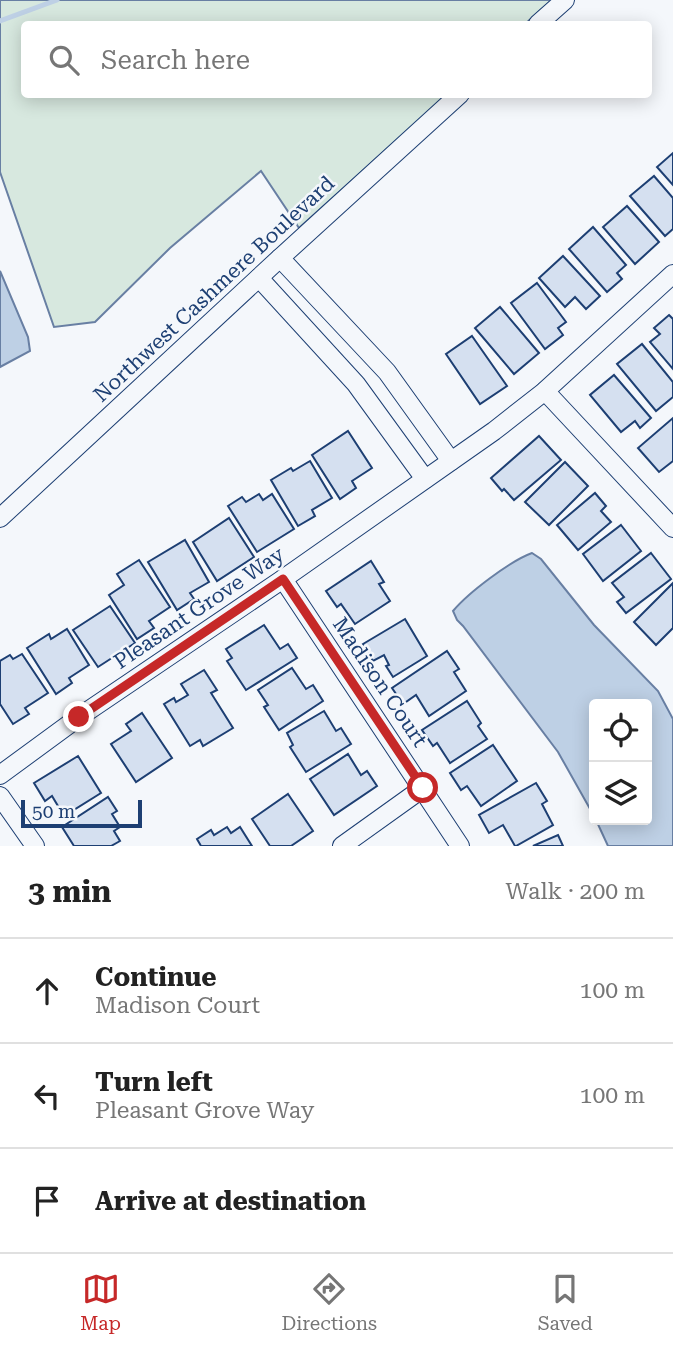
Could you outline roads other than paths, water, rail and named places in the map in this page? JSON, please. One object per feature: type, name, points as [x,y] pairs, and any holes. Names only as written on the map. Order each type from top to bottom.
[{"type":"street","points":[[541,21],[565,0]]},
{"type":"street","name":"Northwest Cashmere Boulevard","points":[[0,518],[456,98]]},
{"type":"street","points":[[280,258],[387,372],[451,461]]},
{"type":"street","name":"Pleasant Grove Way","points":[[0,775],[79,717],[283,579],[494,431],[545,390],[673,274]]},
{"type":"street","points":[[258,278],[356,384],[425,479]]},
{"type":"street","points":[[335,361],[357,339]]},
{"type":"street","points":[[545,390],[673,528]]},
{"type":"street","name":"Madison Court","points":[[283,579],[460,846]]},
{"type":"street","points":[[342,846],[423,788]]},
{"type":"street","points":[[0,796],[35,846]]},
{"type":"water","points":[[0,271],[28,337],[30,351],[0,367]]},
{"type":"water","points":[[532,553],[541,559],[594,625],[658,691],[673,719],[673,846],[608,846],[598,825],[652,825],[652,699],[589,699],[589,807],[558,752],[457,620],[453,611],[469,595]]},
{"type":"waterway","points":[[0,21],[57,0]]}]
